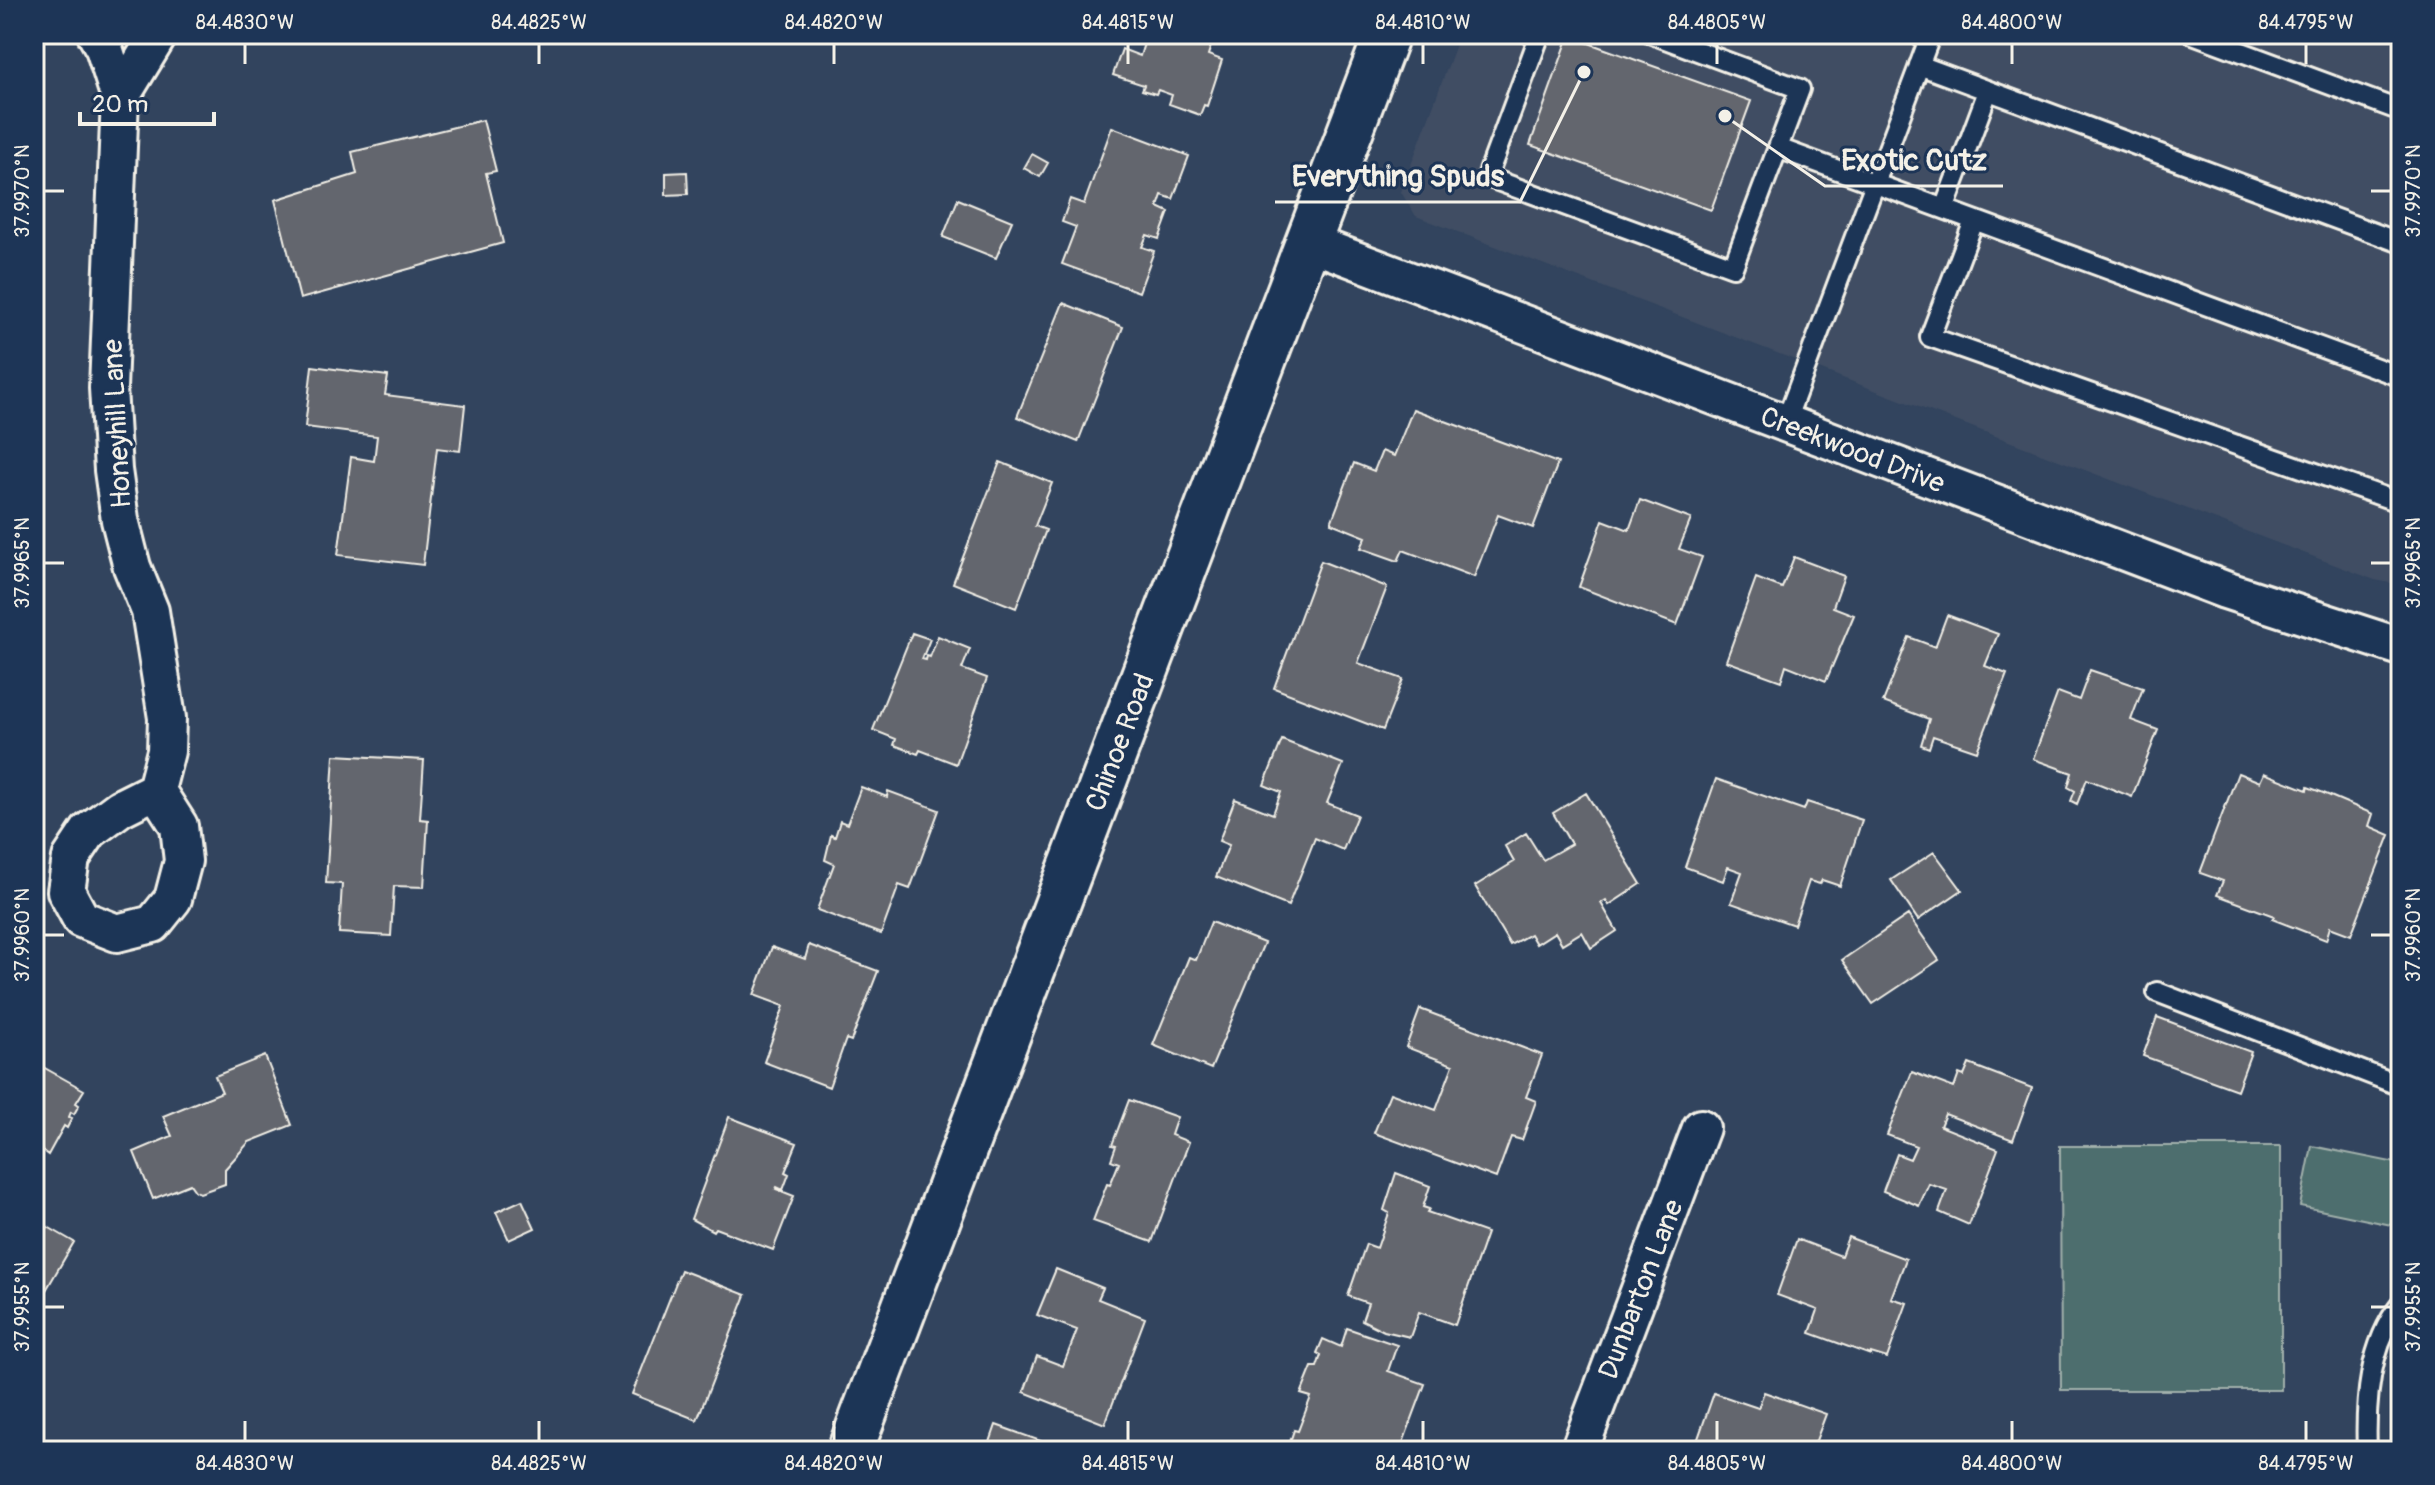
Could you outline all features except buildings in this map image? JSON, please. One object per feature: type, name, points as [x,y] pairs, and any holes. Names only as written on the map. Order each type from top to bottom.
[{"type":"street","name":"Honeyhill Lane","points":[[96,34],[104,48],[120,98],[108,388],[113,470],[120,520],[132,567],[150,611],[166,704],[166,751],[156,790]]},
{"type":"street","name":"Honeyhill Lane","points":[[120,98],[159,34]]},
{"type":"street","name":"Chinoe Road","points":[[850,1451],[1387,34]]},
{"type":"street","name":"Creekwood Drive","points":[[1308,242],[2225,590],[2401,647]]},
{"type":"street","name":"Dunbarton Lane","points":[[1579,1451],[1701,1128]]},
{"type":"lane","points":[[1540,34],[1487,177],[1733,267],[1800,89],[1672,38],[1652,34]]},
{"type":"lane","points":[[1785,423],[1931,34]]},
{"type":"lane","points":[[2193,34],[2401,111]]},
{"type":"lane","points":[[1919,65],[2401,243]]},
{"type":"lane","points":[[1944,209],[1988,91]]},
{"type":"lane","points":[[1778,148],[2401,377]]},
{"type":"lane","points":[[1974,221],[1930,337],[2401,503]]},
{"type":"lane","points":[[2157,992],[2401,1086]]},
{"type":"lane","points":[[2367,1451],[2366,1408],[2376,1356],[2393,1314],[2401,1304]]},
{"type":"shaded area","points":[[1460,34],[2401,34],[2401,585],[2375,580],[1416,216],[1401,192]]},
{"type":"green space","points":[[2060,1146],[2281,1146],[2281,1390],[2061,1390]]},
{"type":"green space","points":[[2312,1146],[2401,1164],[2401,1227],[2300,1206]]},
{"type":"place","name":"Everything Spuds","points":[[1584,72]]},
{"type":"place","name":"Exotic Cutz","points":[[1725,116]]}]
